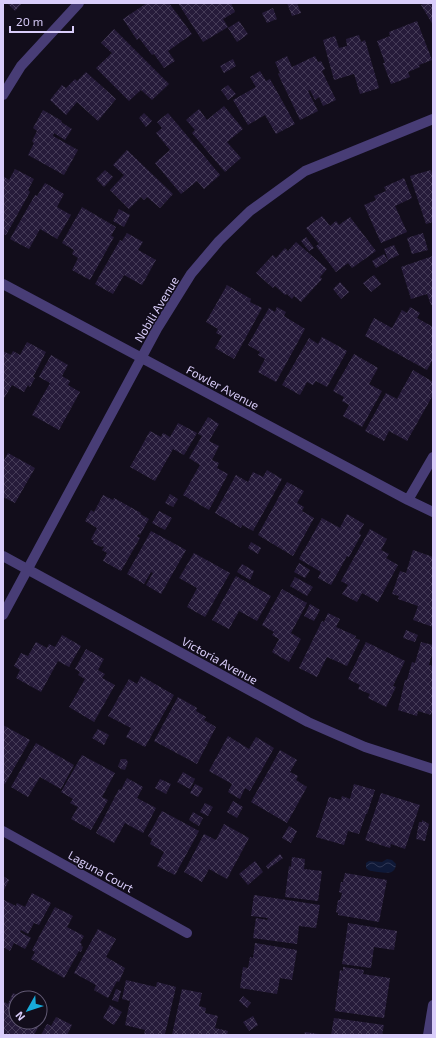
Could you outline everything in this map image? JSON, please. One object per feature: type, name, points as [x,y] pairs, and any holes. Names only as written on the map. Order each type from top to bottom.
[{"type":"street","points":[[3,95],[22,66],[79,3]]},
{"type":"street","name":"Nobili Avenue","points":[[3,615],[158,327],[192,274],[219,240],[250,211],[305,171],[433,119]]},
{"type":"street","name":"Fowler Avenue","points":[[3,284],[433,512]]},
{"type":"street","points":[[408,500],[433,457]]},
{"type":"street","name":"Victoria Avenue","points":[[3,556],[308,722],[365,747],[433,769]]},
{"type":"street","name":"Laguna Court","points":[[3,831],[187,932]]},
{"type":"street","points":[[428,1035],[432,1018],[433,1004]]},
{"type":"water","points":[[387,859],[392,860],[396,864],[392,872],[387,873],[373,871],[366,868],[366,863],[369,861],[382,862]]},
{"type":"building","points":[[7,3],[22,3],[15,11]]},
{"type":"building","points":[[147,3],[169,3],[192,34],[168,51],[175,61],[164,68],[154,54],[152,55],[139,38],[137,40],[123,19]]},
{"type":"building","points":[[178,3],[231,3],[235,12],[223,19],[228,27],[203,42]]},
{"type":"building","points":[[287,3],[297,3],[301,13],[292,16]]},
{"type":"building","points":[[425,3],[433,3],[433,25],[421,5]]},
{"type":"building","points":[[273,8],[277,19],[267,23],[262,13]]},
{"type":"building","points":[[239,21],[248,34],[237,42],[228,28]]},
{"type":"building","points":[[417,21],[432,60],[419,65],[420,67],[408,72],[410,77],[391,84],[377,41],[390,36],[389,32]]},
{"type":"building","points":[[114,29],[169,84],[152,100],[141,90],[129,101],[96,68],[112,53],[101,43]]},
{"type":"building","points":[[359,35],[361,42],[365,40],[379,88],[360,94],[354,74],[334,80],[323,40],[335,36],[339,48],[347,46],[346,39]]},
{"type":"building","points":[[287,56],[292,67],[315,56],[318,62],[321,61],[325,69],[322,71],[336,100],[323,106],[319,97],[315,100],[310,90],[308,91],[318,111],[300,120],[278,74],[280,73],[275,62]]},
{"type":"building","points":[[233,59],[236,66],[224,73],[220,66]]},
{"type":"building","points":[[260,71],[266,81],[270,79],[295,124],[276,134],[265,115],[248,125],[233,100],[256,87],[250,77]]},
{"type":"building","points":[[86,72],[116,99],[98,121],[77,102],[66,115],[50,100],[62,85],[66,88],[75,79],[77,81]]},
{"type":"building","points":[[228,85],[236,94],[228,100],[221,90]]},
{"type":"building","points":[[224,106],[243,129],[227,142],[241,158],[225,172],[192,133],[195,130],[186,120],[199,109],[207,120]]},
{"type":"building","points":[[43,110],[62,121],[61,122],[72,129],[65,140],[54,133],[53,136],[78,150],[64,175],[28,155],[34,143],[32,141],[37,131],[33,128]]},
{"type":"building","points":[[144,113],[152,121],[146,127],[139,118]]},
{"type":"building","points":[[168,113],[220,175],[204,189],[197,181],[181,194],[155,163],[170,150],[156,133],[162,128],[157,122]]},
{"type":"building","points":[[127,150],[173,194],[160,208],[147,197],[144,200],[141,197],[129,209],[110,190],[124,175],[113,165]]},
{"type":"building","points":[[15,169],[34,179],[28,190],[30,192],[6,235],[3,234],[3,176],[9,180]]},
{"type":"building","points":[[105,170],[113,177],[104,187],[96,179]]},
{"type":"building","points":[[431,170],[433,178],[433,222],[426,224],[410,176]]},
{"type":"building","points":[[404,178],[412,198],[395,206],[407,232],[381,243],[364,205],[376,200],[374,196],[386,191],[384,187]]},
{"type":"building","points":[[45,183],[64,194],[57,207],[71,215],[57,239],[40,229],[29,249],[10,239],[35,195],[37,196]]},
{"type":"building","points":[[82,207],[116,227],[111,236],[114,237],[90,280],[72,270],[78,258],[72,254],[74,250],[62,243]]},
{"type":"building","points":[[119,209],[130,215],[124,227],[113,221]]},
{"type":"building","points":[[322,216],[330,226],[336,221],[339,225],[350,217],[376,251],[352,268],[348,263],[336,272],[316,246],[319,244],[306,228]]},
{"type":"building","points":[[127,233],[143,242],[138,250],[156,260],[142,285],[124,275],[113,294],[95,284],[120,240],[122,241]]},
{"type":"building","points":[[423,233],[428,250],[412,254],[407,238]]},
{"type":"building","points":[[306,237],[314,248],[309,251],[301,241]]},
{"type":"building","points":[[296,242],[327,269],[320,277],[322,279],[301,302],[294,296],[292,299],[287,294],[285,295],[275,286],[273,288],[256,273],[273,255],[276,258],[285,248],[288,251]]},
{"type":"building","points":[[394,245],[399,255],[388,260],[384,249]]},
{"type":"building","points":[[384,254],[388,261],[376,268],[372,261]]},
{"type":"building","points":[[433,256],[433,304],[431,305],[427,294],[411,299],[401,267]]},
{"type":"building","points":[[374,275],[381,284],[371,292],[363,283]]},
{"type":"building","points":[[340,282],[349,292],[341,299],[333,289]]},
{"type":"building","points":[[227,285],[251,299],[250,302],[262,308],[234,359],[215,348],[222,336],[216,333],[218,329],[206,322]]},
{"type":"building","points":[[277,307],[286,312],[284,316],[305,329],[276,382],[258,372],[265,359],[258,355],[260,352],[248,345],[269,308],[275,312]]},
{"type":"building","points":[[410,307],[420,313],[417,318],[433,327],[433,359],[427,370],[365,336],[374,318],[392,328],[402,310],[407,313]]},
{"type":"building","points":[[322,337],[347,351],[327,387],[316,381],[313,385],[307,382],[300,395],[282,385],[309,338],[318,344]]},
{"type":"building","points":[[27,342],[46,352],[33,377],[35,378],[30,387],[28,385],[24,392],[12,385],[3,400],[3,351],[11,355],[13,351],[20,355]]},
{"type":"building","points":[[354,354],[378,368],[369,384],[382,391],[362,427],[343,416],[349,405],[342,401],[344,397],[333,391]]},
{"type":"building","points":[[51,355],[68,365],[62,376],[70,381],[68,385],[80,392],[59,430],[32,415],[50,383],[39,377]]},
{"type":"building","points":[[413,370],[433,382],[433,395],[407,441],[389,431],[384,441],[365,431],[386,393],[397,399]]},
{"type":"building","points":[[208,417],[219,424],[209,441],[219,446],[212,460],[219,463],[217,468],[228,474],[209,510],[183,495],[200,465],[189,458],[202,436],[198,434]]},
{"type":"building","points":[[178,423],[197,433],[184,455],[173,449],[155,481],[130,467],[150,431],[161,437],[163,433],[170,437]]},
{"type":"building","points":[[8,453],[35,468],[15,503],[3,497],[3,459],[4,460]]},
{"type":"building","points":[[267,470],[282,479],[253,531],[242,525],[241,528],[215,513],[236,475],[248,482],[253,472],[263,477]]},
{"type":"building","points":[[287,482],[304,491],[297,503],[304,507],[302,511],[314,518],[293,556],[258,535]]},
{"type":"building","points":[[170,494],[178,499],[173,507],[165,503]]},
{"type":"building","points":[[103,495],[113,500],[114,498],[149,519],[140,535],[139,534],[137,536],[140,538],[121,571],[103,561],[107,553],[102,550],[104,547],[93,543],[94,541],[91,539],[97,528],[85,521],[91,510],[94,512]]},
{"type":"building","points":[[159,511],[172,518],[165,530],[152,523]]},
{"type":"building","points":[[347,514],[364,524],[359,533],[361,535],[349,557],[347,556],[331,585],[318,578],[321,572],[299,559],[322,518],[340,528]]},
{"type":"building","points":[[370,529],[387,539],[381,550],[389,554],[386,558],[398,565],[378,602],[362,593],[357,602],[342,594],[348,585],[341,581]]},
{"type":"building","points":[[151,531],[186,550],[161,594],[146,585],[153,573],[151,572],[144,584],[127,574]]},
{"type":"building","points":[[251,542],[261,548],[258,554],[248,548]]},
{"type":"building","points":[[413,550],[433,557],[433,627],[413,620],[418,606],[398,599],[399,596],[392,594],[400,571],[406,573]]},
{"type":"building","points":[[194,553],[230,573],[205,617],[187,607],[197,588],[179,578]]},
{"type":"building","points":[[299,563],[310,570],[305,578],[294,572]]},
{"type":"building","points":[[242,564],[254,571],[250,580],[237,572]]},
{"type":"building","points":[[236,576],[271,596],[257,621],[239,611],[229,629],[212,620]]},
{"type":"building","points":[[295,577],[313,587],[307,596],[290,586]]},
{"type":"building","points":[[282,589],[307,603],[291,633],[301,639],[289,662],[272,652],[279,639],[272,635],[274,632],[262,625]]},
{"type":"building","points":[[310,604],[320,610],[314,621],[304,616]]},
{"type":"building","points":[[328,613],[340,619],[336,627],[356,636],[355,638],[360,640],[347,666],[327,657],[317,677],[299,668],[322,621],[324,622]]},
{"type":"building","points":[[406,630],[418,635],[415,642],[403,638]]},
{"type":"building","points":[[62,635],[81,646],[69,667],[58,661],[41,692],[16,678],[20,670],[14,666],[21,653],[28,656],[36,642],[47,648],[49,644],[55,647]]},
{"type":"building","points":[[366,642],[405,661],[393,686],[396,687],[386,707],[368,698],[370,694],[358,689],[360,685],[348,679]]},
{"type":"building","points":[[421,642],[433,645],[429,665],[433,666],[433,711],[431,715],[418,711],[417,716],[398,710],[405,680],[407,680],[412,662],[415,663]]},
{"type":"building","points":[[86,649],[104,659],[98,670],[105,674],[102,678],[115,685],[94,722],[69,707],[85,679],[78,675],[80,672],[75,669]]},
{"type":"building","points":[[141,676],[174,695],[145,747],[126,737],[131,728],[108,716],[129,679],[137,684]]},
{"type":"building","points":[[178,697],[197,708],[196,711],[206,717],[204,720],[216,727],[197,764],[154,741]]},
{"type":"building","points":[[3,725],[30,740],[5,784],[3,783]]},
{"type":"building","points":[[98,729],[109,735],[104,745],[92,738]]},
{"type":"building","points":[[228,736],[249,749],[256,737],[274,748],[250,791],[245,788],[240,799],[228,792],[232,784],[209,771]]},
{"type":"building","points":[[36,743],[74,765],[61,789],[40,777],[28,797],[11,787]]},
{"type":"building","points":[[280,750],[297,760],[290,772],[298,776],[296,780],[307,787],[287,823],[251,802]]},
{"type":"building","points":[[82,755],[115,773],[102,797],[108,800],[91,830],[71,819],[78,807],[70,803],[73,799],[61,792]]},
{"type":"building","points":[[121,759],[126,759],[128,762],[125,770],[118,766]]},
{"type":"building","points":[[183,772],[195,779],[190,789],[177,782]]},
{"type":"building","points":[[127,778],[143,787],[137,798],[156,808],[143,833],[125,823],[114,843],[96,833],[119,789],[121,790]]},
{"type":"building","points":[[160,779],[171,784],[166,794],[155,788]]},
{"type":"building","points":[[195,784],[203,788],[198,797],[190,793]]},
{"type":"building","points":[[354,784],[375,790],[359,834],[348,831],[344,845],[316,837],[329,797],[341,800],[342,796],[350,799]]},
{"type":"building","points":[[381,793],[420,805],[405,849],[391,844],[390,848],[365,840]]},
{"type":"building","points":[[233,801],[243,807],[237,818],[227,812]]},
{"type":"building","points":[[205,803],[213,807],[208,816],[200,812]]},
{"type":"building","points":[[162,811],[199,831],[175,875],[157,866],[164,852],[150,844],[152,839],[148,836]]},
{"type":"building","points":[[193,812],[203,818],[199,826],[189,820]]},
{"type":"building","points":[[422,820],[429,824],[425,841],[416,839],[419,822],[422,822]]},
{"type":"building","points":[[224,824],[249,838],[227,879],[209,869],[202,882],[184,872],[204,834],[216,840]]},
{"type":"building","points":[[289,826],[297,831],[291,843],[282,838]]},
{"type":"building","points":[[280,854],[283,858],[268,869],[266,866]]},
{"type":"building","points":[[292,857],[305,859],[304,869],[322,871],[318,901],[285,897],[289,866],[291,867]]},
{"type":"building","points":[[255,861],[263,872],[248,885],[239,874]]},
{"type":"building","points":[[345,873],[387,880],[379,922],[338,915],[336,912],[338,900],[340,900],[342,893],[339,892]]},
{"type":"building","points":[[3,876],[9,880],[3,892]]},
{"type":"building","points":[[32,893],[51,903],[39,925],[34,923],[28,934],[21,930],[20,932],[31,938],[25,949],[14,943],[10,951],[3,947],[3,902],[4,900],[16,906],[17,903],[25,907]]},
{"type":"building","points":[[254,895],[320,905],[316,928],[299,926],[297,944],[253,938],[256,918],[267,920],[268,918],[251,916]]},
{"type":"building","points":[[55,907],[73,916],[67,927],[84,936],[80,943],[83,947],[81,952],[79,951],[64,978],[31,959],[35,952],[32,950]]},
{"type":"building","points":[[348,923],[397,931],[394,950],[374,947],[371,968],[342,964]]},
{"type":"building","points":[[98,929],[116,939],[106,957],[125,968],[119,982],[117,981],[108,998],[94,990],[96,985],[74,973]]},
{"type":"building","points":[[255,943],[297,950],[292,980],[280,978],[277,994],[240,988],[243,967],[248,968],[250,957],[253,958]]},
{"type":"building","points":[[343,967],[364,970],[363,974],[390,978],[384,1018],[335,1011],[340,970],[343,971]]},
{"type":"building","points":[[126,980],[156,987],[157,982],[176,987],[165,1034],[144,1035],[145,1030],[125,1025],[130,1001],[122,999]]},
{"type":"building","points":[[116,989],[121,991],[118,1002],[112,1000]]},
{"type":"building","points":[[182,989],[202,993],[199,1006],[206,1008],[205,1013],[218,1016],[215,1028],[228,1031],[227,1035],[172,1035]]},
{"type":"building","points":[[243,996],[251,1003],[247,1008],[239,1001]]},
{"type":"building","points":[[4,1002],[8,1004],[8,1030],[37,1030],[34,1035],[6,1035],[3,1033]]},
{"type":"building","points":[[110,1005],[122,1012],[114,1025],[103,1018]]},
{"type":"building","points":[[253,1016],[258,1025],[249,1031],[243,1022]]},
{"type":"building","points":[[56,1017],[72,1025],[67,1035],[41,1035],[44,1030],[48,1030],[48,1024],[51,1026]]},
{"type":"building","points":[[334,1018],[384,1025],[382,1035],[331,1035]]},
{"type":"building","points":[[305,1032],[319,1034],[319,1035],[304,1035]]}]
